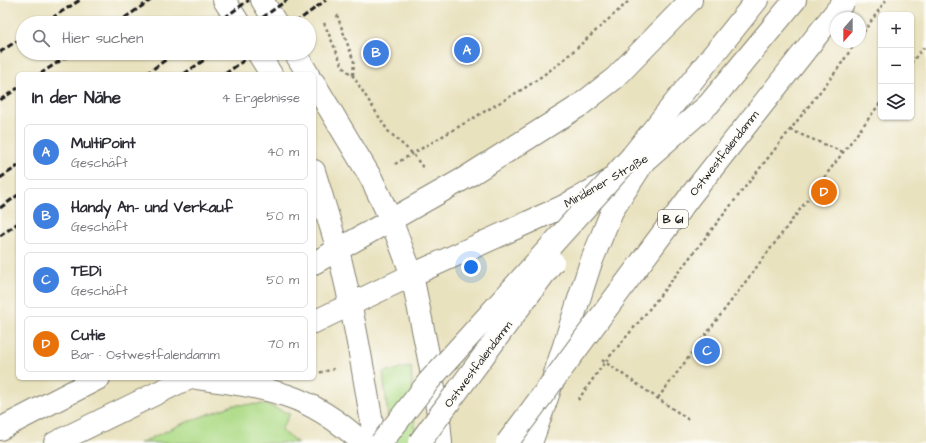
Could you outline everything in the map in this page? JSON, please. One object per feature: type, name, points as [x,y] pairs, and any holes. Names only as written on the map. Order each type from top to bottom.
[{"type":"main road","points":[[224,0],[234,16]]},
{"type":"main road","points":[[262,0],[272,16]]},
{"type":"main road","points":[[316,262],[465,178],[579,106],[615,78],[691,0]]},
{"type":"main road","name":"Ostwestfalendamm","points":[[419,443],[757,0]]},
{"type":"main road","name":"Mindener Straße","points":[[316,321],[412,275],[562,207],[637,159],[709,104],[795,0]]},
{"type":"main road","name":"Ostwestfalendamm","points":[[507,443],[688,199],[845,0]]},
{"type":"main road","points":[[262,60],[270,72]]},
{"type":"main road","points":[[299,60],[307,72]]},
{"type":"main road","points":[[316,86],[371,178],[391,220],[412,275],[428,348],[441,443]]},
{"type":"main road","points":[[381,443],[429,381],[637,159]]},
{"type":"main road","points":[[531,443],[590,265],[612,211],[637,159]]},
{"type":"main road","points":[[316,178],[338,250],[351,304],[363,364],[375,443]]},
{"type":"main road","points":[[0,429],[96,380]]},
{"type":"main road","points":[[55,443],[184,380]]},
{"type":"main road","points":[[212,380],[242,384],[289,396],[314,408],[353,434],[363,443]]},
{"type":"path","points":[[324,23],[343,67],[353,76],[388,130],[413,154],[528,86],[560,63],[630,0]]},
{"type":"path","points":[[866,28],[886,0]]},
{"type":"path","points":[[337,15],[354,62],[353,76]]},
{"type":"path","points":[[605,362],[643,317],[837,70],[852,48]]},
{"type":"path","points":[[914,59],[923,48],[926,50]]},
{"type":"path","points":[[658,398],[878,106]]},
{"type":"path","points":[[790,130],[843,152]]},
{"type":"path","points":[[599,358],[689,420]]},
{"type":"path","points":[[316,374],[335,369]]},
{"type":"green space","points":[[411,367],[416,443],[391,443],[383,372]]},
{"type":"green space","points":[[265,404],[290,414],[281,430],[298,443],[140,443],[182,424],[233,405]]},
{"type":"railway","points":[[55,16],[80,0]]},
{"type":"railway","points":[[127,16],[151,0]]},
{"type":"railway","points":[[227,16],[249,0]]},
{"type":"railway","points":[[265,16],[287,0]]},
{"type":"railway","points":[[304,16],[326,0]]},
{"type":"railway","points":[[0,52],[16,42]]},
{"type":"railway","points":[[43,72],[61,60]]},
{"type":"railway","points":[[149,72],[165,60]]},
{"type":"railway","points":[[187,72],[204,60]]},
{"type":"railway","points":[[228,72],[244,60]]},
{"type":"railway","points":[[0,100],[16,89]]},
{"type":"railway","points":[[0,178],[16,167]]},
{"type":"railway","points":[[0,208],[16,196]]},
{"type":"railway","points":[[0,236],[16,224]]},
{"type":"place","name":"MultiPoint","points":[[467,50]]},
{"type":"place","name":"Handy An- und Verkauf","points":[[376,53]]},
{"type":"place","name":"Cutie","points":[[824,192]]},
{"type":"place","name":"TEDi","points":[[707,351]]}]
